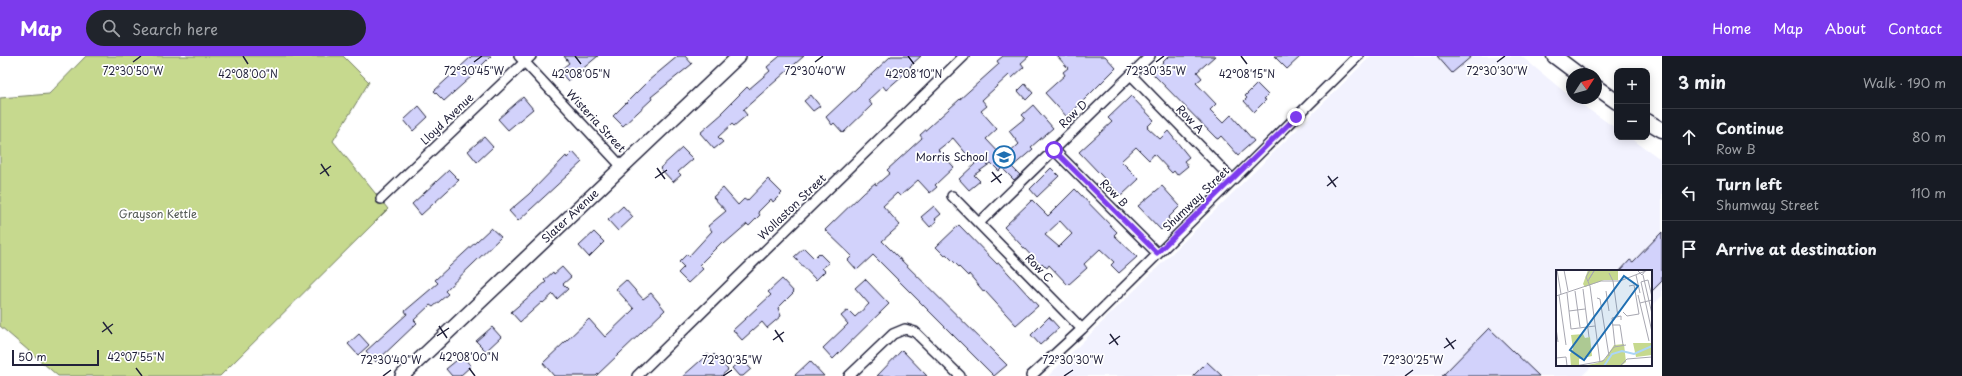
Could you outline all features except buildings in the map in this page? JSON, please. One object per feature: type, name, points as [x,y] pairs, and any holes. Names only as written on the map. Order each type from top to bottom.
[{"type":"main road","points":[[1554,56],[1570,68]]},
{"type":"main road","points":[[1602,91],[1614,100]]},
{"type":"main road","points":[[1650,124],[1662,130]]},
{"type":"street","name":"Slater Avenue","points":[[402,376],[739,56]]},
{"type":"street","name":"Wollaston Street","points":[[637,376],[964,56]]},
{"type":"street","name":"Row D","points":[[979,223],[1150,56]]},
{"type":"street","name":"Shumway Street","points":[[1031,376],[1082,329],[1157,253],[1358,56]]},
{"type":"street","name":"Wisteria Street","points":[[524,58],[622,167]]},
{"type":"street","name":"Lloyd Avenue","points":[[381,199],[524,58]]},
{"type":"street","name":"Row A","points":[[1131,75],[1233,180]]},
{"type":"street","name":"Row B","points":[[1054,150],[1157,253]]},
{"type":"street","name":"Row C","points":[[952,196],[1082,329]]},
{"type":"street","points":[[849,376],[893,334],[905,329],[915,332],[960,376]]},
{"type":"shaded area","points":[[1371,56],[1521,56],[1566,93],[1566,104],[1581,104],[1614,127],[1614,140],[1633,140],[1662,160],[1662,296],[1652,306],[1652,270],[1556,270],[1556,366],[1592,366],[1582,376],[1048,376]]},
{"type":"green space","name":"Grayson Kettle","points":[[86,56],[343,56],[369,82],[333,141],[388,209],[220,376],[58,376],[0,326],[0,98],[49,94]]},
{"type":"place","name":"Morris School","points":[[1004,157]]},
{"type":"route","points":[[1054,150],[1157,253],[1296,117]]}]
